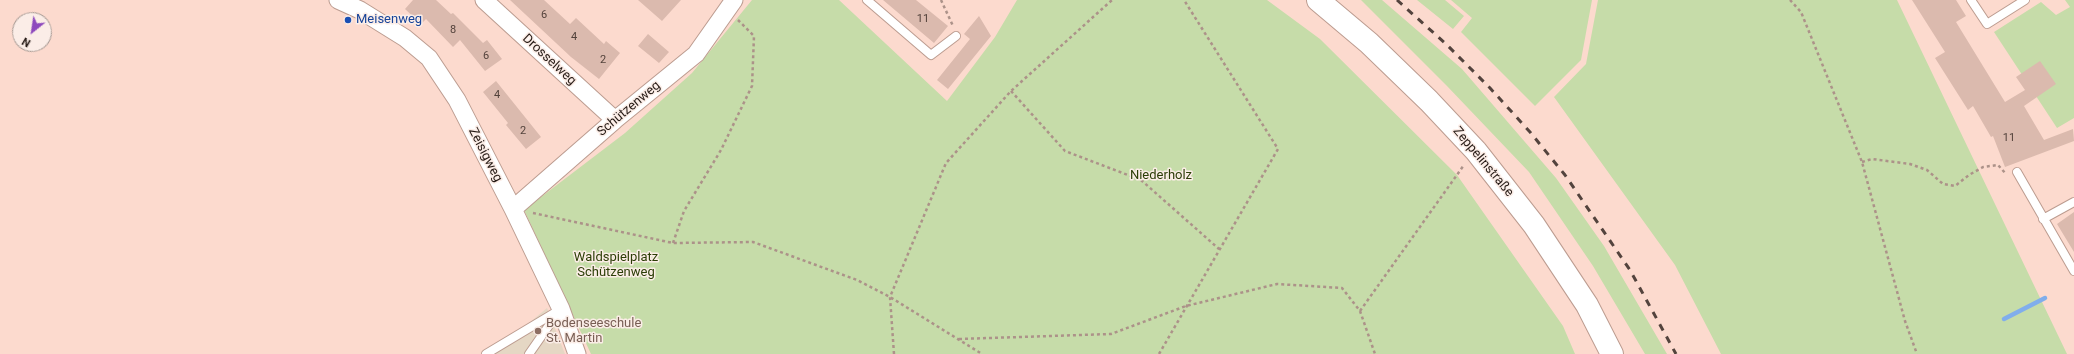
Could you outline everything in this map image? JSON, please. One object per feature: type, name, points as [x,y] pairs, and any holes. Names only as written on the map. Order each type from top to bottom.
[{"type":"main road","name":"Zeppelinstraße","points":[[1318,0],[1369,43],[1429,102],[1476,152],[1534,225],[1552,251],[1587,304],[1612,354]]},
{"type":"street","name":"Zeisigweg","points":[[338,0],[364,5],[429,58],[457,100],[513,209],[561,309],[577,354]]},
{"type":"street","name":"Drosselweg","points":[[484,0],[615,120]]},
{"type":"street","name":"Schützenweg","points":[[513,209],[615,120],[696,54],[731,5]]},
{"type":"lane","points":[[867,0],[931,55],[956,36]]},
{"type":"lane","points":[[1971,0],[1987,24],[2025,0]]},
{"type":"lane","points":[[2017,172],[2074,271]]},
{"type":"lane","points":[[2043,219],[2074,202]]},
{"type":"lane","points":[[486,354],[561,309]]},
{"type":"lane","points":[[529,354],[561,309]]},
{"type":"path","points":[[941,0],[950,16],[956,36]]},
{"type":"path","points":[[894,354],[890,297],[946,163],[1011,91],[1112,0]]},
{"type":"path","points":[[1159,354],[1219,248],[1278,149],[1184,0]]},
{"type":"path","points":[[1790,0],[1801,12],[1862,162],[1905,321],[1917,354]]},
{"type":"path","points":[[673,244],[684,210],[721,150],[752,86],[754,36],[731,5]]},
{"type":"path","points":[[1011,91],[1065,151],[1141,180],[1219,248]]},
{"type":"path","points":[[1862,162],[1872,159],[1910,164],[1927,170],[1943,184],[1955,186],[1969,175],[1983,167],[1998,165],[2007,175]]},
{"type":"path","points":[[1360,311],[1466,162],[1471,168]]},
{"type":"path","points":[[513,209],[673,244],[753,242],[857,280],[890,297],[982,354]]},
{"type":"path","points":[[958,339],[1111,334],[1186,306],[1277,284],[1342,288],[1360,311],[1375,354]]},
{"type":"shaded area","name":"Bodenseeschule St. Martin","points":[[547,308],[565,354],[492,354]]},
{"type":"green space","name":"Niederholz","points":[[752,0],[839,0],[947,101],[995,37],[1017,0],[1267,0],[1320,39],[1457,175],[1563,326],[1575,354],[591,354],[524,210],[625,133],[692,73]]},
{"type":"green space","points":[[1361,0],[1382,0],[1462,69],[1556,178],[1604,246],[1667,354],[1645,354],[1593,266],[1529,172],[1447,86]]},
{"type":"green space","points":[[1417,0],[1445,0],[1464,16],[1453,29]]},
{"type":"green space","points":[[1451,0],[1592,0],[1581,60],[1535,106],[1461,32],[1472,18]]},
{"type":"green space","points":[[1598,0],[1897,0],[2067,354],[1721,354],[1675,265],[1554,97],[1586,64]]},
{"type":"green space","points":[[2065,0],[2074,0],[2074,118],[2057,128],[1994,32],[2041,2],[2056,15],[2070,7]]},
{"type":"building","points":[[413,0],[436,0],[451,14],[453,13],[483,43],[487,40],[502,59],[485,71],[460,40],[453,47],[426,19],[421,24],[405,9]]},
{"type":"building","points":[[510,0],[544,0],[570,24],[576,18],[604,44],[606,41],[620,53],[599,79],[571,57]]},
{"type":"building","points":[[638,0],[681,0],[662,21]]},
{"type":"building","points":[[883,0],[916,0],[948,26],[934,43]]},
{"type":"building","points":[[1912,0],[1956,0],[1966,16],[1956,22],[2005,102],[2025,90],[2016,77],[2040,61],[2056,84],[2024,106],[2044,140],[2073,129],[2074,141],[2005,167],[1993,136],[1991,137],[1973,106],[1968,110],[1935,58],[1945,52]]},
{"type":"building","points":[[979,16],[991,36],[948,89],[937,80],[970,39],[964,34]]},
{"type":"building","points":[[648,34],[669,52],[659,63],[638,46]]},
{"type":"building","points":[[496,81],[541,137],[526,149],[506,125],[508,123],[483,92]]},
{"type":"building","points":[[2074,212],[2074,252],[2057,224]]},
{"type":"waterway","points":[[2004,319],[2045,298]]},
{"type":"railway","points":[[1397,0],[1446,44],[1490,88],[1530,132],[1565,175],[1630,270],[1676,354]]},
{"type":"place","name":"Meisenweg","points":[[348,20]]},
{"type":"place","name":"Bodenseeschule St. Martin","points":[[538,331]]},
{"type":"park label","name":"Waldspielplatz Schützenweg","points":[[616,266]]}]
